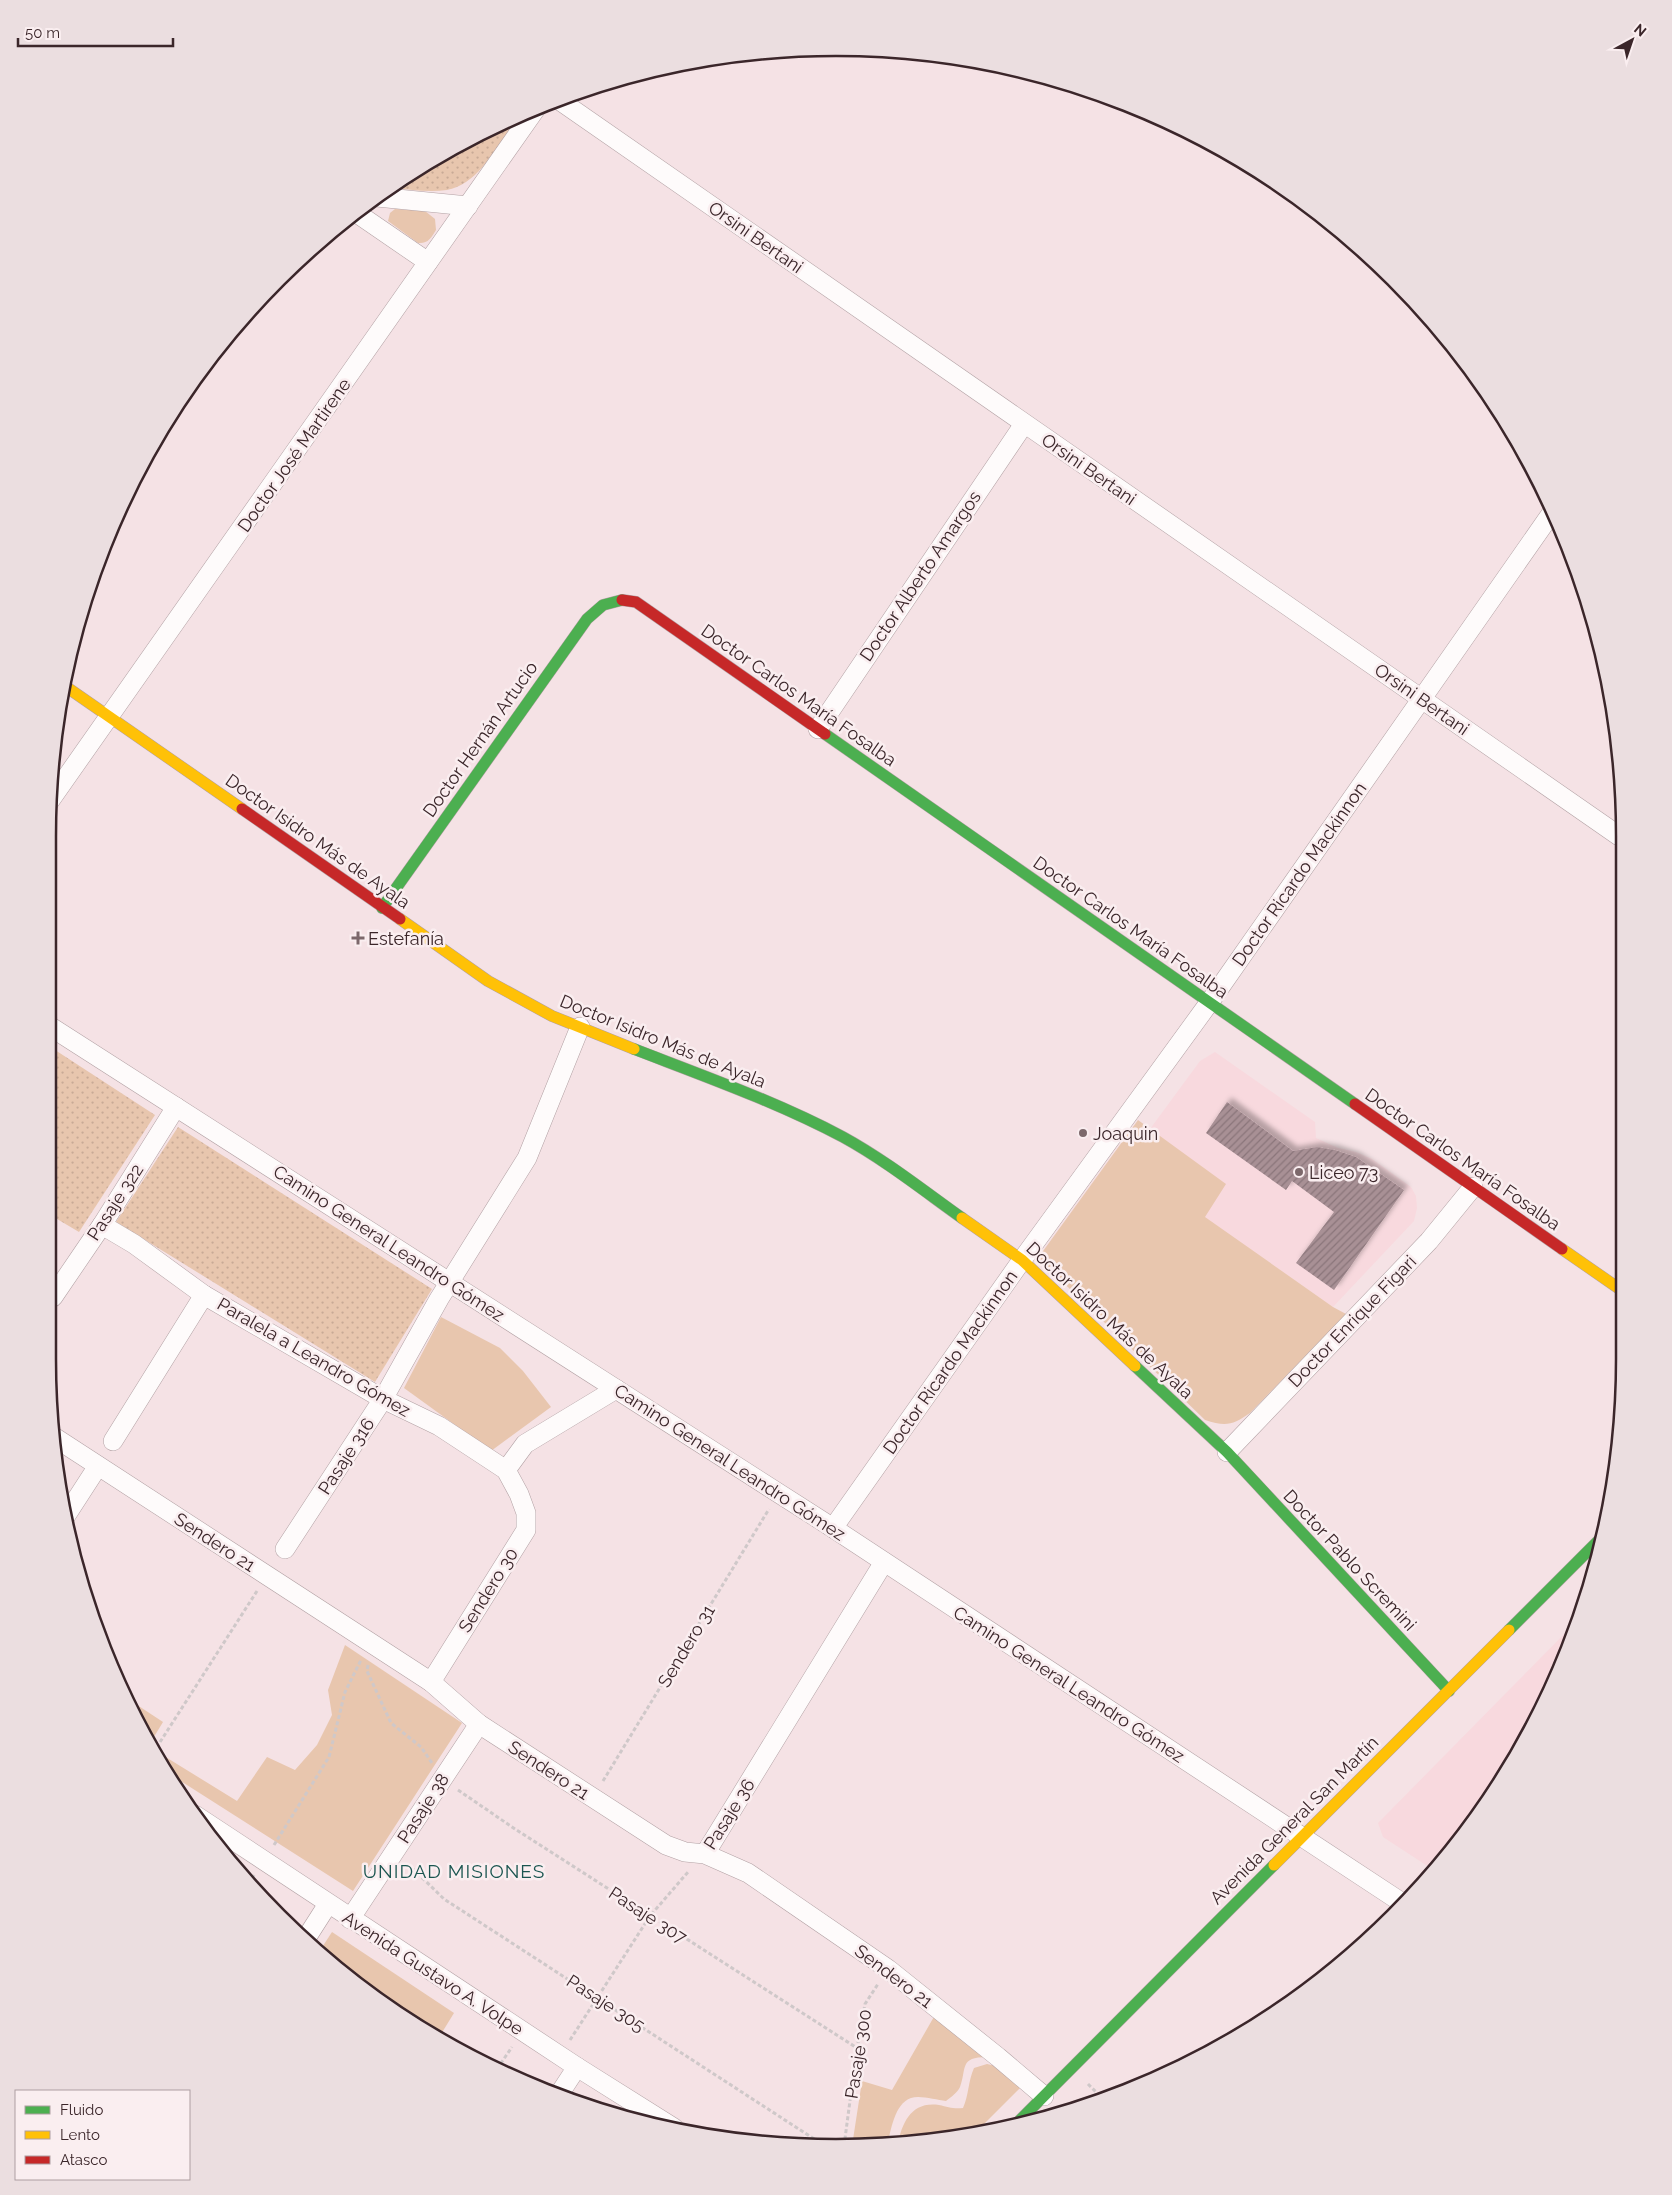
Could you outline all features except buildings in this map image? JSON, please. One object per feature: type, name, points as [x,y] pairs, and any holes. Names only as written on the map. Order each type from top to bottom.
[{"type":"street","name":"Orsini Bertani","points":[[566,105],[1616,834]]},
{"type":"street","name":"Doctor José Martirene","points":[[58,790],[527,121]]},
{"type":"street","points":[[387,199],[468,206]]},
{"type":"street","points":[[362,217],[428,262]]},
{"type":"street","name":"Doctor Alberto Amargos","points":[[818,729],[1024,424]]},
{"type":"street","name":"Doctor Ricardo Mackinnon","points":[[833,1528],[1022,1260],[1209,1003],[1547,519]]},
{"type":"street","name":"Doctor Carlos María Fosalba","points":[[615,600],[625,599],[636,602],[1616,1286]]},
{"type":"street","name":"Doctor Hernán Artucio","points":[[382,908],[587,619],[594,611],[615,600]]},
{"type":"street","name":"Doctor Isidro Más de Ayala","points":[[70,689],[488,981],[552,1016],[756,1097],[843,1137],[870,1153],[1022,1260],[1227,1452]]},
{"type":"street","name":"Pasaje 316","points":[[286,1550],[382,1399],[449,1282],[527,1158],[580,1027]]},
{"type":"street","name":"Camino General Leandro Gómez","points":[[56,1030],[833,1528],[1397,1899]]},
{"type":"street","name":"Pasaje 322","points":[[56,1292],[102,1225],[176,1107]]},
{"type":"street","name":"Doctor Enrique Figari","points":[[1227,1452],[1429,1241],[1473,1187]]},
{"type":"street","name":"Paralela a Leandro Gómez","points":[[102,1225],[134,1244],[204,1295],[382,1399],[439,1426],[506,1470],[519,1494]]},
{"type":"street","points":[[113,1441],[204,1295]]},
{"type":"street","points":[[506,1470],[525,1444],[616,1389]]},
{"type":"street","name":"Sendero 21","points":[[61,1442],[369,1644],[431,1682],[479,1724],[666,1845],[685,1852],[705,1854],[748,1873],[888,1969],[1044,2096]]},
{"type":"street","name":"Doctor Pablo Scremini","points":[[1227,1452],[1449,1691]]},
{"type":"street","points":[[71,1508],[98,1466]]},
{"type":"street","name":"Sendero 30","points":[[431,1682],[526,1530],[526,1512],[519,1494]]},
{"type":"street","name":"Avenida General San Martín","points":[[1025,2115],[1592,1547]]},
{"type":"street","name":"Pasaje 36","points":[[705,1854],[884,1562]]},
{"type":"street","name":"Pasaje 38","points":[[350,1918],[479,1724]]},
{"type":"street","name":"Avenida Gustavo A. Volpe","points":[[211,1826],[560,2056],[658,2118]]},
{"type":"street","points":[[309,1933],[328,1904]]},
{"type":"street","points":[[563,2089],[577,2067]]},
{"type":"path","name":"Sendero 31","points":[[593,1799],[779,1494]]},
{"type":"path","points":[[159,1744],[267,1576]]},
{"type":"path","points":[[369,1644],[368,1671],[390,1723],[422,1747],[442,1779]]},
{"type":"path","points":[[264,1861],[328,1757],[345,1692],[369,1644]]},
{"type":"path","name":"Pasaje 307","points":[[442,1779],[650,1916],[857,2048]]},
{"type":"path","name":"Pasaje 305","points":[[395,1851],[444,1898],[813,2138]]},
{"type":"path","name":"Pasaje 36","points":[[560,2056],[650,1916],[705,1854]]},
{"type":"path","name":"Pasaje 300","points":[[845,2139],[865,2004],[888,1969]]},
{"type":"path","points":[[501,2063],[522,2031]]},
{"type":"shaded area","points":[[510,128],[497,149],[469,180],[447,190],[402,189],[446,161]]},
{"type":"shaded area","points":[[395,209],[425,211],[435,219],[436,230],[431,238],[418,243],[388,221],[390,213]]},
{"type":"shaded area","points":[[56,1051],[155,1115],[79,1232],[56,1218]]},
{"type":"shaded area","name":"Liceo 73","points":[[1215,1052],[1315,1122],[1316,1138],[1338,1148],[1356,1152],[1372,1159],[1411,1187],[1416,1196],[1417,1208],[1414,1221],[1333,1307],[1204,1217],[1150,1129],[1200,1061]]},
{"type":"shaded area","points":[[1138,1120],[1226,1184],[1205,1217],[1333,1307],[1346,1314],[1250,1413],[1229,1424],[1218,1424],[1205,1420],[1038,1258]]},
{"type":"shaded area","points":[[178,1127],[432,1289],[375,1382],[116,1222]]},
{"type":"shaded area","points":[[441,1317],[500,1348],[523,1371],[551,1407],[491,1451],[404,1388]]},
{"type":"shaded area","points":[[1565,1633],[1535,1704],[1511,1749],[1455,1834],[1428,1866],[1383,1837],[1378,1823]]},
{"type":"shaded area","points":[[345,1645],[462,1723],[353,1891],[181,1781],[166,1757],[237,1801],[267,1757],[295,1770],[317,1745],[332,1715],[328,1690]]},
{"type":"shaded area","points":[[138,1705],[163,1722],[154,1736]]},
{"type":"shaded area","points":[[332,1932],[454,2013],[442,2032],[361,1978],[323,1946]]},
{"type":"shaded area","points":[[935,2015],[987,2057],[968,2061],[960,2087],[946,2101],[919,2097],[905,2101],[897,2112],[889,2137],[853,2138],[862,2081],[892,2090]]},
{"type":"shaded area","points":[[987,2064],[1000,2067],[1022,2086],[983,2125],[900,2136],[902,2128],[910,2115],[922,2106],[939,2105],[963,2108],[974,2068]]},
{"type":"traffic: fast","points":[[382,908],[587,619],[603,605],[622,600]]},
{"type":"traffic: fast","points":[[825,734],[1355,1104]]},
{"type":"traffic: fast","points":[[634,1049],[713,1079],[818,1124],[859,1146],[962,1218]]},
{"type":"traffic: fast","points":[[1135,1366],[1227,1452],[1449,1691]]},
{"type":"traffic: fast","points":[[1509,1630],[1592,1547]]},
{"type":"traffic: fast","points":[[1025,2115],[1274,1865]]},
{"type":"traffic: slow","points":[[70,690],[242,809]]},
{"type":"traffic: slow","points":[[400,919],[488,981],[552,1016],[634,1049]]},
{"type":"traffic: slow","points":[[962,1218],[1022,1260],[1135,1366]]},
{"type":"traffic: slow","points":[[1562,1249],[1616,1286]]},
{"type":"traffic: slow","points":[[1274,1865],[1509,1630]]},
{"type":"traffic: jam","points":[[622,600],[636,602],[825,734]]},
{"type":"traffic: jam","points":[[242,809],[400,919]]},
{"type":"traffic: jam","points":[[1355,1104],[1562,1249]]},
{"type":"place","name":"Estefanía","points":[[358,938]]},
{"type":"place","name":"Joaquin","points":[[1083,1133]]},
{"type":"place","name":"Liceo 73","points":[[1299,1172]]},
{"type":"district","name":"UNIDAD MISIONES","points":[[454,1871]]}]
